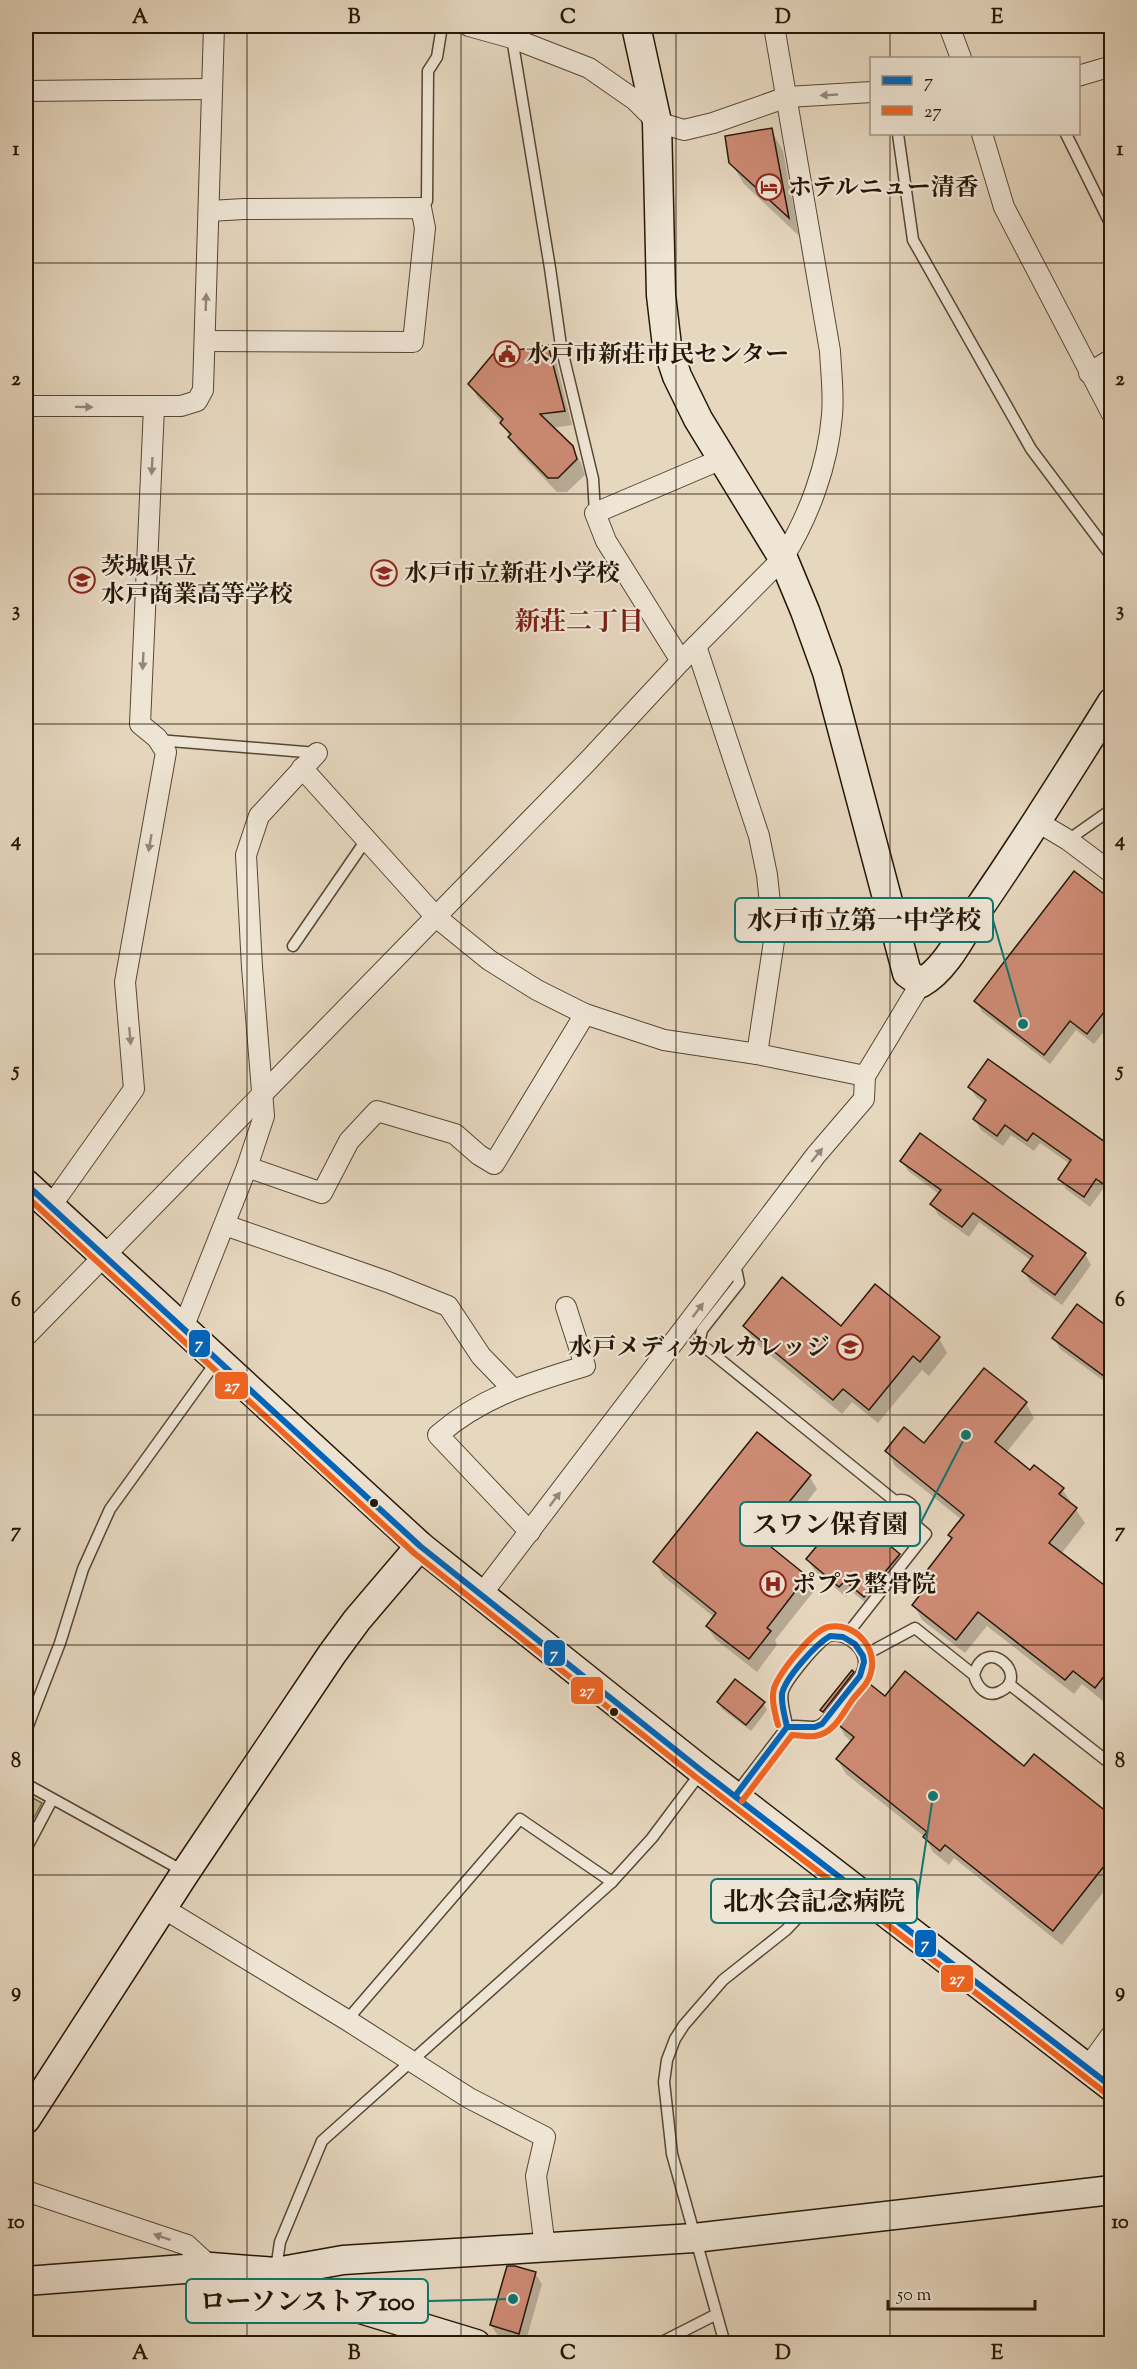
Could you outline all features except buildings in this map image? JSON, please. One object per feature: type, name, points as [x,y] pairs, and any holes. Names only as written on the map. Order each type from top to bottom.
[{"type":"street","points":[[26,406],[181,406],[197,401],[203,390],[214,26]]},
{"type":"street","points":[[469,26],[513,32],[589,68],[635,100],[657,122],[684,130],[713,123],[787,97],[870,92]]},
{"type":"street","points":[[636,26],[657,122],[661,295],[667,346],[676,376],[722,459],[783,558],[826,672],[907,973],[921,983]]},
{"type":"street","points":[[26,1336],[588,761],[681,661],[783,558],[808,512],[818,479],[832,416],[832,383],[830,351],[774,26]]},
{"type":"street","points":[[949,26],[961,57]]},
{"type":"street","points":[[1080,75],[1112,66]]},
{"type":"street","points":[[26,91],[211,89]]},
{"type":"street","points":[[981,135],[1004,207],[1112,414]]},
{"type":"street","points":[[205,341],[413,342],[425,228],[421,208],[244,208],[210,211]]},
{"type":"street","points":[[1089,373],[1112,359]]},
{"type":"street","points":[[51,1206],[134,1089],[125,982],[166,752],[158,740],[140,724],[154,407]]},
{"type":"street","points":[[681,661],[606,541],[595,513],[722,459]]},
{"type":"street","points":[[696,646],[759,836],[767,876],[774,941],[757,1054]]},
{"type":"street","points":[[481,1595],[816,1155],[864,1098],[866,1076],[921,983],[932,977],[948,955],[1038,822],[1112,702]]},
{"type":"street","points":[[183,1328],[225,1225],[264,1116],[246,855],[259,816],[317,753]]},
{"type":"street","points":[[302,768],[436,917],[489,960],[537,990],[585,1014],[663,1040],[757,1054],[866,1076]]},
{"type":"street","points":[[1038,822],[1068,840],[1112,873]]},
{"type":"street","points":[[247,1167],[322,1192],[349,1142],[377,1111],[455,1134],[479,1155],[494,1164],[585,1014]]},
{"type":"street","points":[[26,1185],[420,1546],[702,1771],[1112,2087]]},
{"type":"street","points":[[225,1225],[388,1282],[448,1306],[481,1356],[513,1389]]},
{"type":"street","points":[[530,1532],[438,1435],[461,1415],[513,1389],[585,1366],[566,1307]]},
{"type":"street","points":[[26,2119],[185,1873],[332,1654],[357,1620],[420,1546]]},
{"type":"street","points":[[163,1908],[347,2020],[469,2098],[545,2137],[536,2176],[545,2248]]},
{"type":"street","points":[[1088,2067],[1112,2034]]},
{"type":"street","points":[[26,2281],[211,2267],[276,2272],[343,2260],[694,2238],[1112,2190]]},
{"type":"street","points":[[26,2191],[187,2245],[211,2267]]},
{"type":"street","points":[[276,2272],[331,2300],[476,2343]]},
{"type":"lane","points":[[421,208],[427,201],[428,71],[437,57],[442,26]]},
{"type":"lane","points":[[513,32],[561,346],[593,479],[595,513]]},
{"type":"lane","points":[[898,135],[914,240],[1031,449],[1112,556]]},
{"type":"lane","points":[[1066,135],[1112,227]]},
{"type":"lane","points":[[158,740],[317,753]]},
{"type":"lane","points":[[1068,840],[1112,809]]},
{"type":"lane","points":[[293,946],[366,840]]},
{"type":"lane","points":[[731,1266],[737,1273],[739,1283],[702,1330],[700,1339],[702,1345],[895,1501]]},
{"type":"lane","points":[[26,1731],[60,1643],[82,1569],[110,1509],[218,1359]]},
{"type":"lane","points":[[902,1500],[913,1505],[915,1511],[913,1523],[901,1528],[890,1523],[887,1510],[895,1501],[902,1500]]},
{"type":"lane","points":[[845,1637],[926,1534],[913,1523]]},
{"type":"lane","points":[[863,1656],[915,1628],[974,1675]]},
{"type":"lane","points":[[735,1796],[787,1727],[797,1725],[813,1727],[823,1723],[863,1670],[863,1656],[860,1649],[845,1637],[831,1636],[822,1639],[786,1686],[782,1698],[787,1727]]},
{"type":"lane","points":[[991,1657],[1000,1658],[1011,1672],[1009,1684],[998,1693],[990,1694],[981,1690],[974,1675],[976,1666],[982,1660],[991,1657]]},
{"type":"lane","points":[[1009,1684],[1112,1764]]},
{"type":"lane","points":[[276,2272],[280,2242],[322,2141],[612,1882],[652,1838],[702,1771]]},
{"type":"lane","points":[[26,1784],[185,1873]]},
{"type":"lane","points":[[26,1849],[52,1800]]},
{"type":"lane","points":[[347,2020],[520,1818],[612,1882]]},
{"type":"lane","points":[[725,2343],[715,2315],[672,2154],[664,2082],[667,2060],[675,2039],[723,1980],[786,1930],[813,1902],[832,1871]]},
{"type":"lane","points":[[658,2343],[715,2315]]},
{"type":"green space","points":[[26,1794],[42,1803],[26,1832]]},
{"type":"transit line","name":"7","points":[[26,1184],[420,1546],[702,1771],[1112,2087]]},
{"type":"transit line","name":"27","points":[[26,1196],[414,1553],[697,1778],[1107,2094]]},
{"type":"transit line","name":"27","points":[[742,1801],[792,1735],[815,1736],[828,1731],[866,1683],[870,1676],[872,1663],[871,1654],[862,1638],[847,1628],[828,1627],[805,1644],[774,1688],[773,1702],[778,1725]]},
{"type":"transit line","name":"7","points":[[830,1636],[843,1637],[855,1644],[864,1662],[860,1676],[822,1724],[815,1727],[787,1727],[782,1702],[784,1687],[802,1662],[830,1636]]},
{"type":"transit line","name":"7","points":[[735,1796],[787,1727]]},
{"type":"place","name":"ホテルニュー清香","points":[[769,187]]},
{"type":"place","name":"水戸市新荘市民センター","points":[[507,354]]},
{"type":"place","name":"水戸市立新荘小学校","points":[[384,573]]},
{"type":"place","name":"茨城県立 水戸商業高等学校","points":[[82,580]]},
{"type":"place","name":"水戸市立第一中学校","points":[[1023,1024]]},
{"type":"place","name":"水戸メディカルカレッジ","points":[[850,1347]]},
{"type":"place","name":"スワン保育園","points":[[966,1435]]},
{"type":"place","name":"ポプラ整骨院","points":[[773,1584]]},
{"type":"place","name":"北水会記念病院","points":[[933,1796]]},
{"type":"place","name":"ローソンストア100","points":[[513,2299]]},
{"type":"district","name":"新荘二丁目","points":[[579,621]]}]
